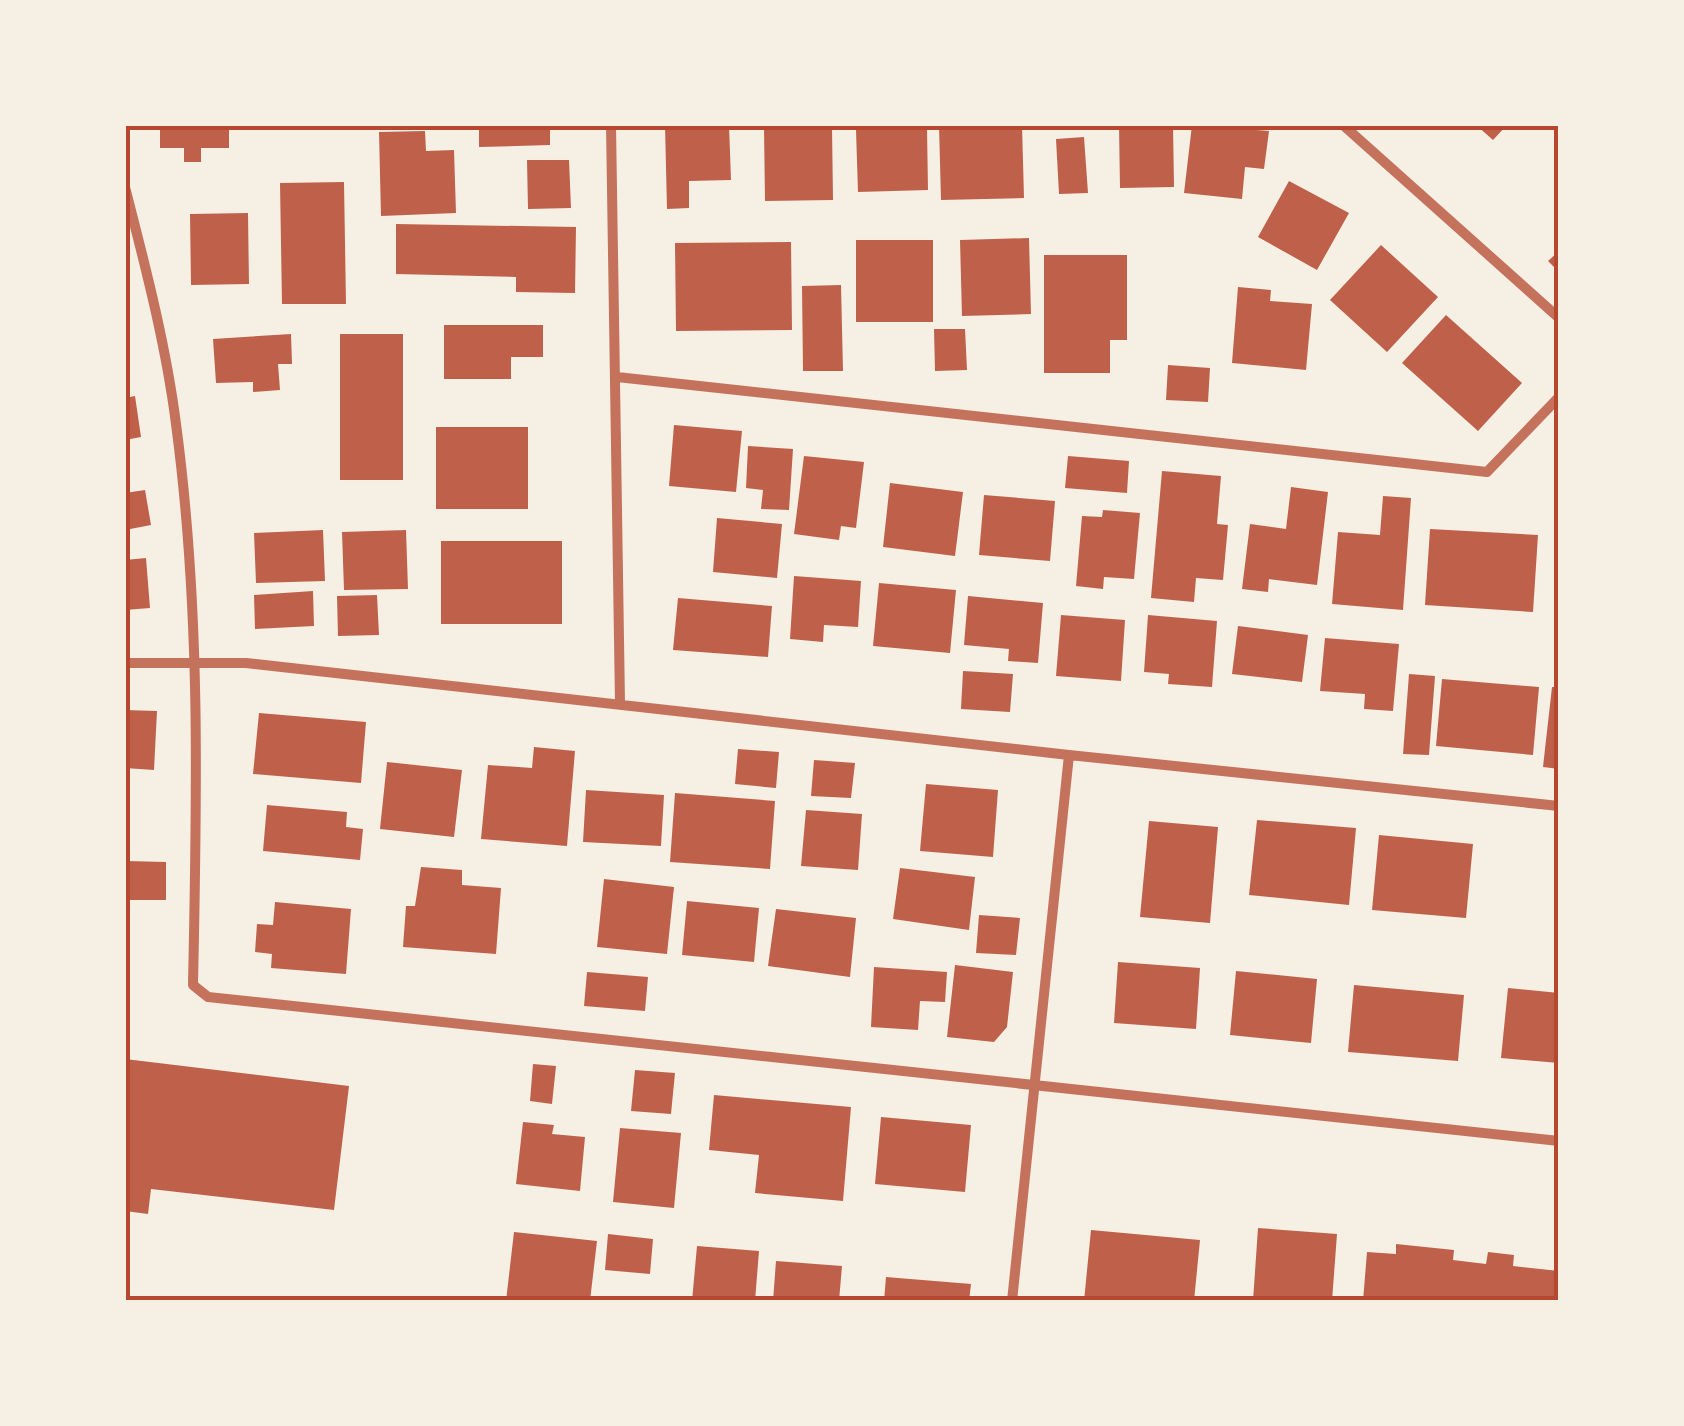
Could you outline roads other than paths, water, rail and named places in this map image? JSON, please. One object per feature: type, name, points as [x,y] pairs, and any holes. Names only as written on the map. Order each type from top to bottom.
[{"type":"street","points":[[611,125],[620,703]]},
{"type":"street","points":[[1343,125],[1559,318]]},
{"type":"street","points":[[125,187],[176,420],[188,526],[198,733],[194,986],[208,996],[1559,1140]]},
{"type":"street","points":[[617,377],[1487,472],[1559,397]]},
{"type":"street","points":[[125,663],[196,661],[620,703],[1559,806]]},
{"type":"street","points":[[1012,1301],[1068,755]]}]
